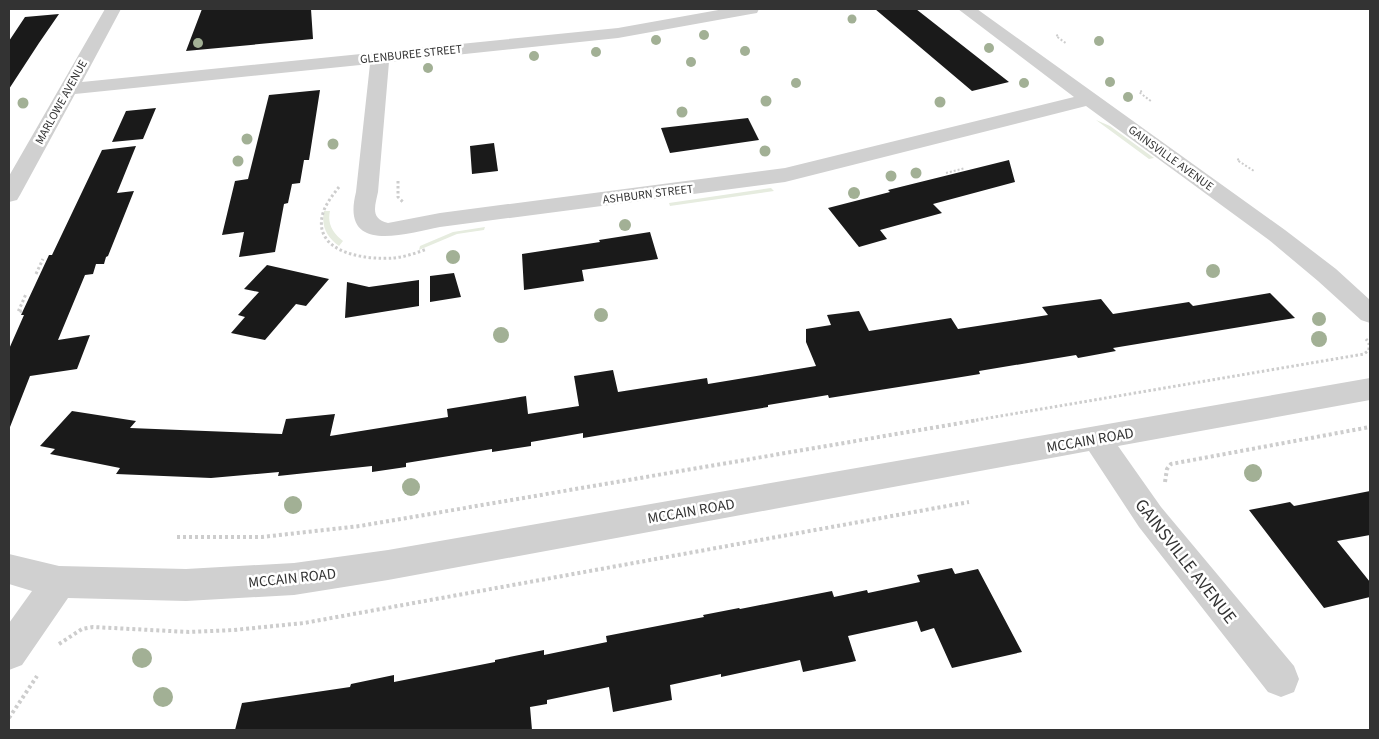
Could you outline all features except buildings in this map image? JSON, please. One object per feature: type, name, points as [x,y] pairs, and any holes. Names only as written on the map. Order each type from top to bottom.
[{"type":"street","name":"MARLOWE AVENUE","points":[[9,195],[113,9]]},
{"type":"street","name":"GLENBUREE STREET","points":[[68,89],[618,33],[751,9]]},
{"type":"street","name":"GAINSVILLE AVENUE","points":[[966,9],[1277,234],[1327,275],[1370,314]]},
{"type":"street","name":"ASHBURN STREET","points":[[380,58],[364,209],[365,219],[373,227],[388,230],[440,220],[785,175],[1089,99]]},
{"type":"street","name":"MCCAIN ROAD","points":[[9,569],[59,582],[224,584],[294,579],[355,571],[1370,389]]},
{"type":"street","name":"GAINSVILLE AVENUE","points":[[1097,439],[1150,516],[1281,679]]},
{"type":"street","points":[[9,652],[59,582]]},
{"type":"path","points":[[1058,35],[1056,36],[1067,44]]},
{"type":"path","points":[[1142,91],[1139,92],[1152,102]]},
{"type":"path","points":[[1239,159],[1237,160],[1254,171]]},
{"type":"path","points":[[946,174],[965,168]]},
{"type":"path","points":[[342,183],[324,206],[320,217],[324,237],[335,247],[357,255],[385,258],[432,248]]},
{"type":"path","points":[[36,274],[43,259]]},
{"type":"path","points":[[22,311],[18,312],[26,294]]},
{"type":"path","points":[[178,537],[262,537],[360,526],[1364,354],[1369,350],[1369,343],[1360,333]]},
{"type":"path","points":[[1167,488],[1167,469],[1171,464],[1370,427]]},
{"type":"path","points":[[54,651],[70,635],[82,629],[93,627],[189,632],[234,630],[304,623],[970,502]]},
{"type":"path","points":[[9,718],[40,672]]},
{"type":"shaded area","points":[[1096,120],[1110,126],[1154,158],[1149,159]]},
{"type":"shaded area","points":[[771,188],[774,191],[670,206],[669,203]]},
{"type":"shaded area","points":[[324,211],[330,211],[329,220],[332,228],[343,241],[339,246],[331,239],[324,227]]},
{"type":"shaded area","points":[[485,227],[484,230],[457,234],[419,250],[420,246],[453,232]]}]
